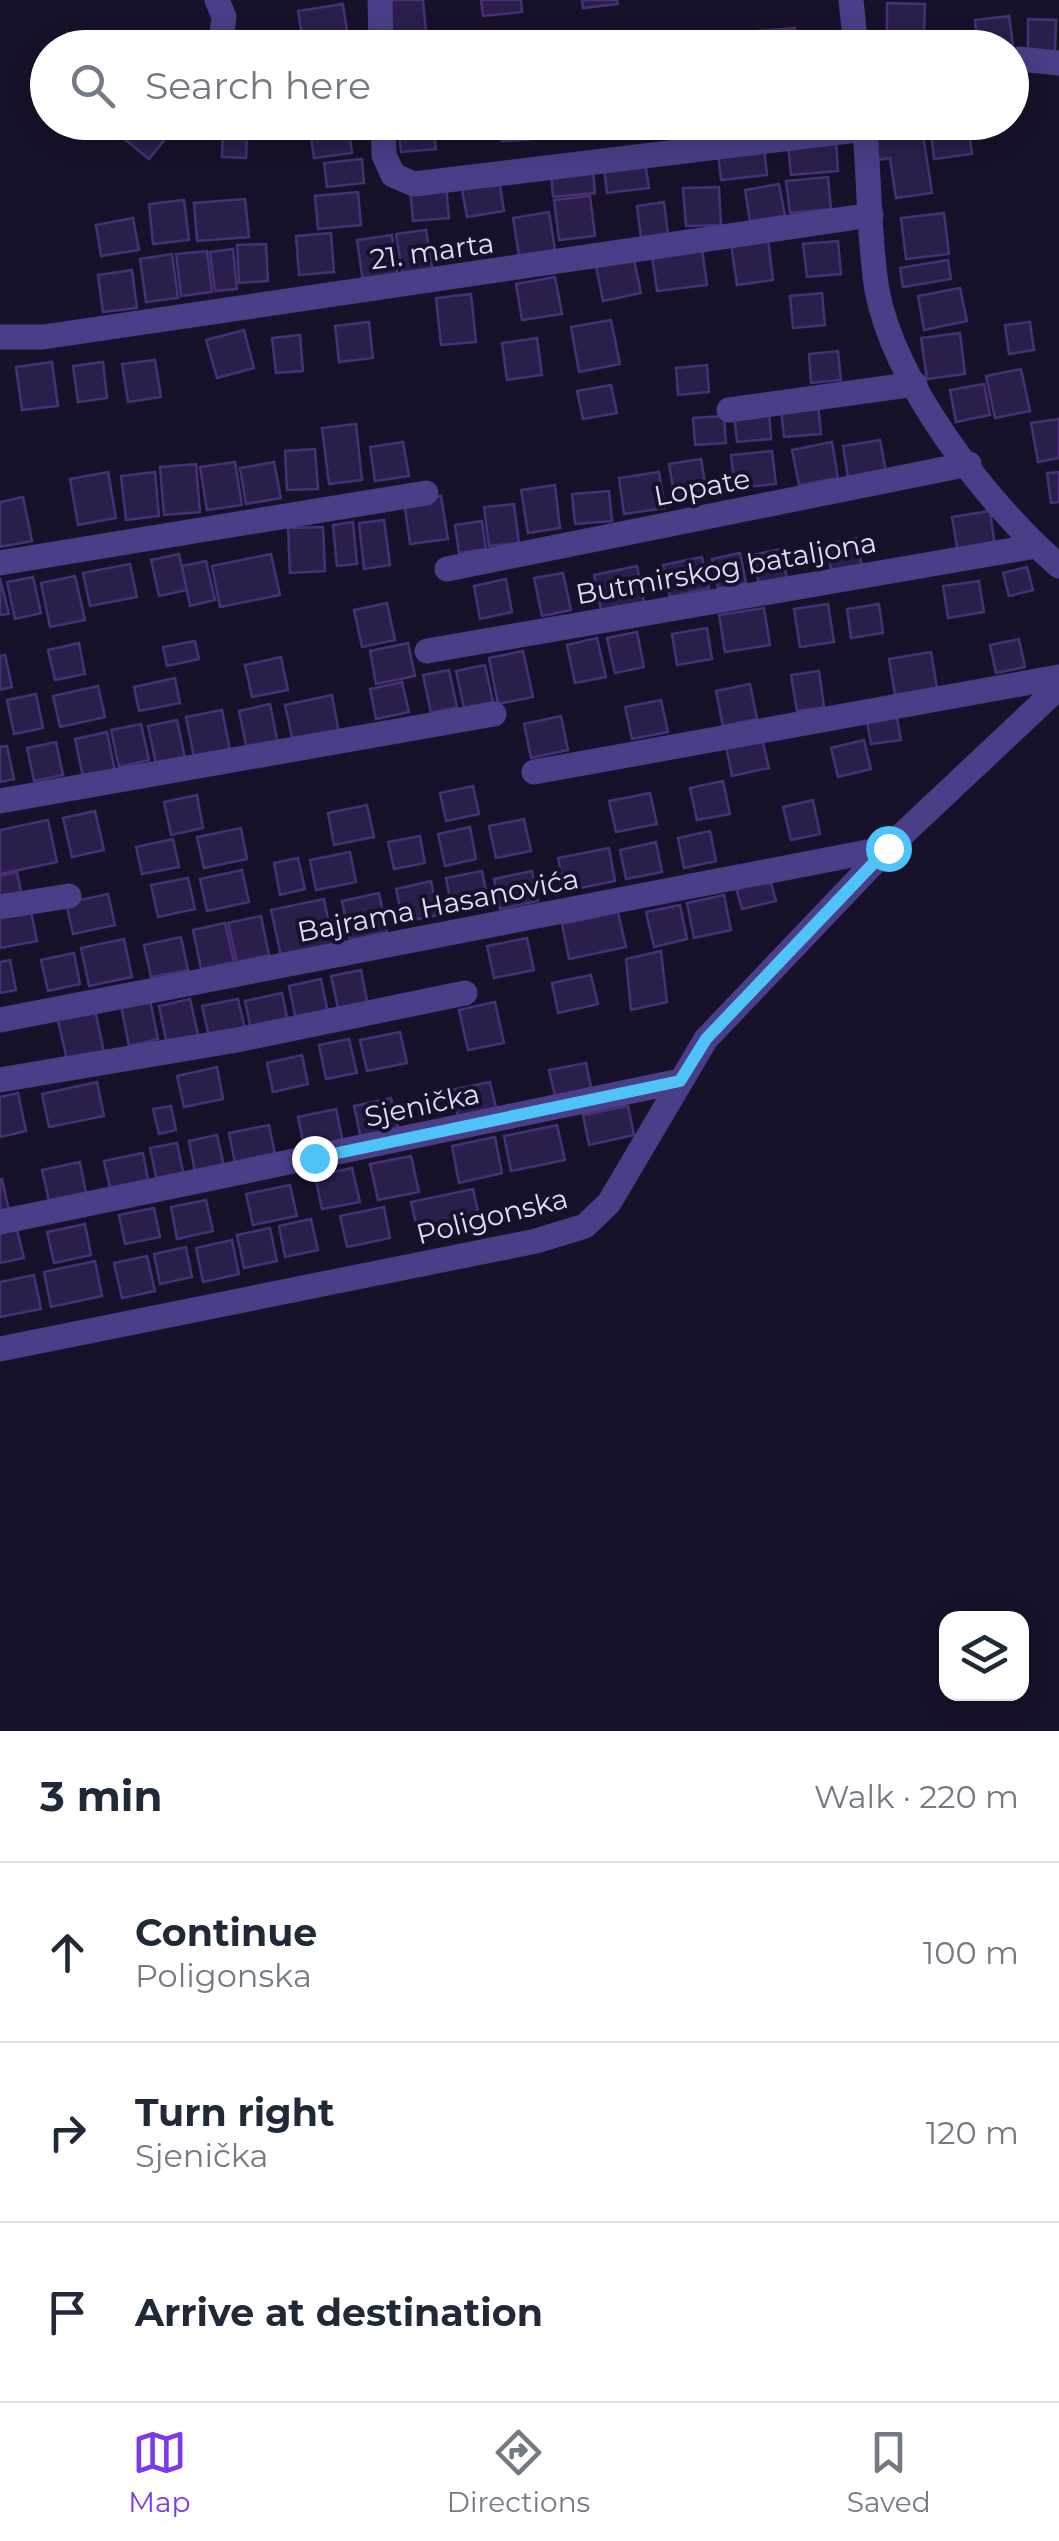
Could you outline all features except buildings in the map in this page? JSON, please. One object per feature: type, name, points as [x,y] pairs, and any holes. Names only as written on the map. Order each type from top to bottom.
[{"type":"street","points":[[217,0],[224,18],[222,30]]},
{"type":"street","points":[[380,0],[381,30]]},
{"type":"street","points":[[852,0],[854,30]]},
{"type":"street","points":[[1029,60],[1059,63]]},
{"type":"street","points":[[384,140],[384,155],[393,175],[414,184],[755,140]]},
{"type":"street","points":[[865,140],[878,290],[890,336],[914,384],[968,464],[1036,546],[1059,566]]},
{"type":"street","name":"21. marta","points":[[0,337],[43,337],[871,215]]},
{"type":"street","points":[[728,410],[914,384]]},
{"type":"street","name":"Lopate","points":[[447,569],[968,464]]},
{"type":"street","points":[[0,563],[426,494]]},
{"type":"street","name":"Butmirskog bataljona","points":[[427,651],[1036,546]]},
{"type":"street","points":[[534,772],[1059,676]]},
{"type":"street","name":"Poligonska","points":[[0,1349],[536,1241],[585,1226],[628,1176],[706,1039],[888,848],[1059,687]]},
{"type":"street","points":[[0,801],[494,714]]},
{"type":"street","name":"Bajrama Hasanovića","points":[[0,1020],[888,848]]},
{"type":"street","points":[[0,907],[69,896]]},
{"type":"street","points":[[0,1080],[237,1040],[466,993]]},
{"type":"street","name":"Sjenička","points":[[0,1222],[680,1081]]},
{"type":"route","points":[[314,1158],[680,1081],[706,1039],[888,848]]}]
